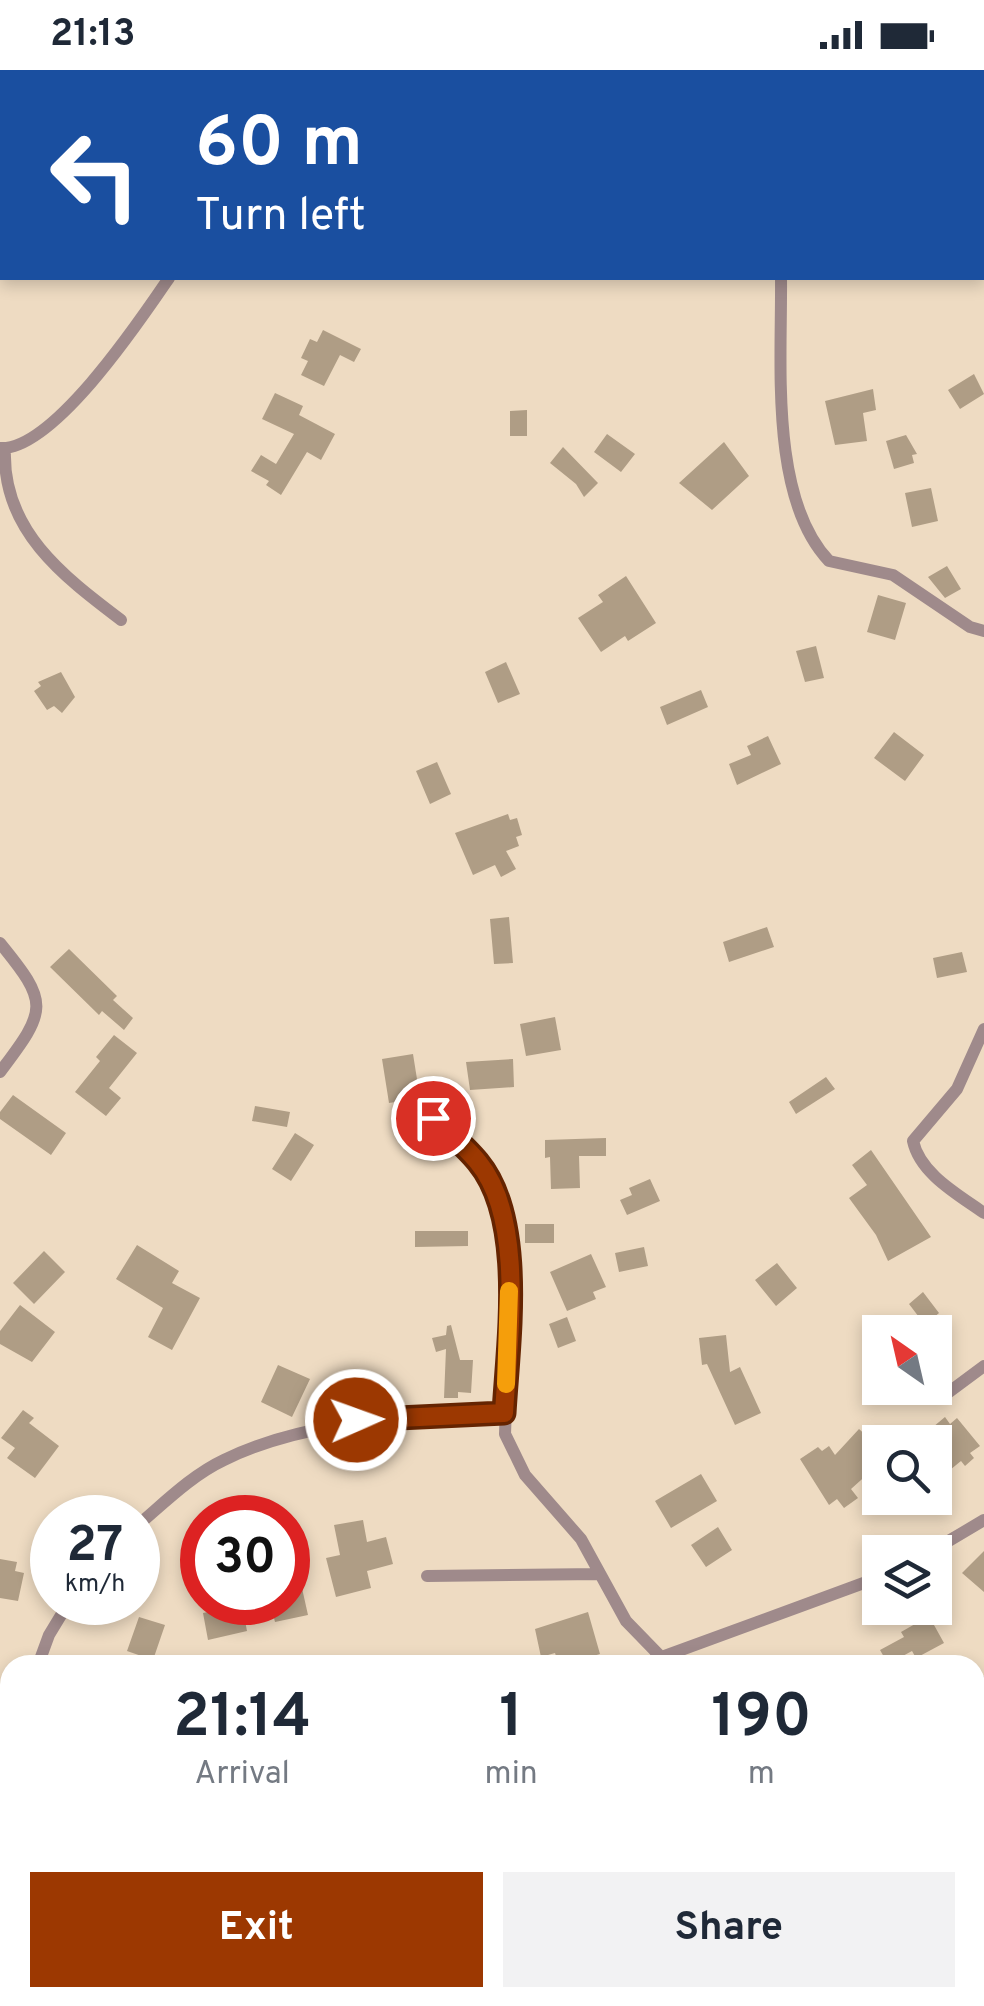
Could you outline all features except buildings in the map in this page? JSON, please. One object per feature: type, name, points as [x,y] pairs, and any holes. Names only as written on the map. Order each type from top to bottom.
[{"type":"street","points":[[121,620],[62,575],[33,544],[9,488],[3,449],[52,426],[125,342],[169,280]]},
{"type":"street","points":[[781,280],[786,459],[799,519],[829,560],[894,575],[970,627],[984,631]]},
{"type":"street","points":[[0,944],[32,982],[38,997],[37,1010],[24,1037],[0,1072]]},
{"type":"street","points":[[984,1029],[957,1089],[913,1141],[926,1167],[984,1213]]},
{"type":"street","points":[[433,1118],[479,1163],[495,1193],[506,1232],[510,1301],[505,1434],[516,1460],[581,1539],[626,1621],[658,1655]]},
{"type":"street","points":[[952,1389],[984,1366]]},
{"type":"street","points":[[160,1508],[223,1460],[284,1438],[356,1420],[504,1413]]},
{"type":"street","points":[[952,1539],[984,1520]]},
{"type":"street","points":[[427,1576],[600,1574]]},
{"type":"street","points":[[666,1655],[862,1584]]},
{"type":"street","points":[[42,1655],[55,1625]]},
{"type":"slow traffic","points":[[506,1384],[509,1291]]},
{"type":"route","points":[[356,1420],[504,1413],[510,1301],[506,1232],[495,1193],[479,1163],[433,1118]]}]
